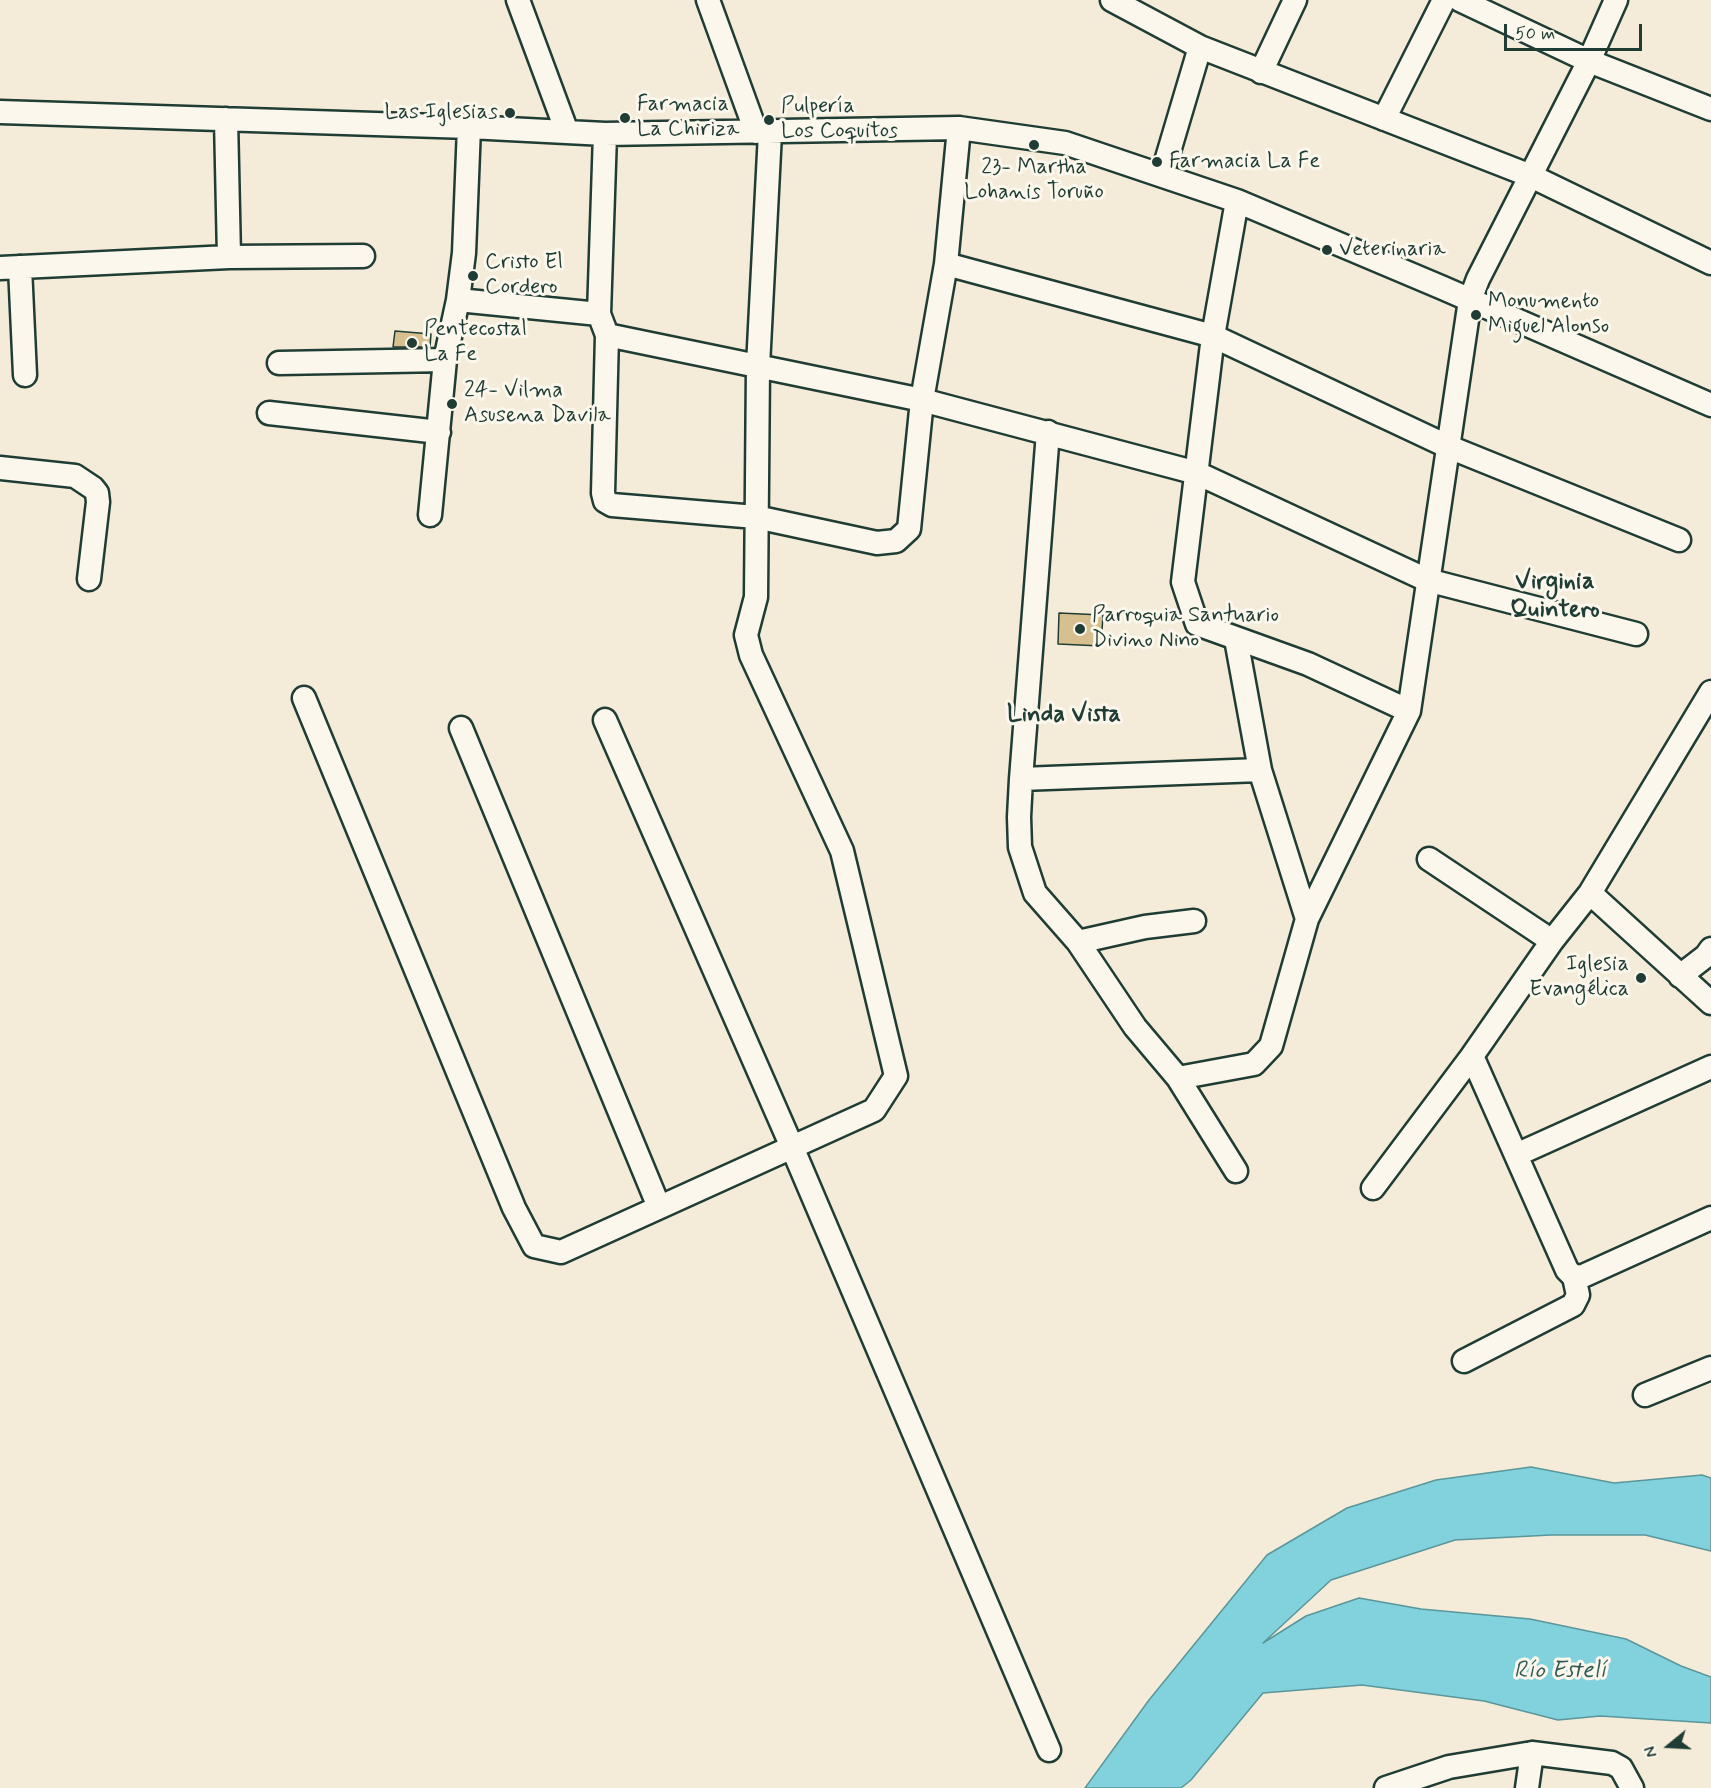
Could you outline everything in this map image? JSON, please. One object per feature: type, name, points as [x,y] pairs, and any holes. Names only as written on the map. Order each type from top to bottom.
[{"type":"street","points":[[518,0],[567,132]]},
{"type":"street","points":[[304,698],[514,1208],[534,1246],[561,1252],[874,1110],[896,1076],[842,850],[751,655],[746,635],[756,597],[763,132],[708,0]]},
{"type":"street","points":[[1112,0],[1200,47],[1531,176],[1711,263]]},
{"type":"street","points":[[1261,72],[1295,0]]},
{"type":"street","points":[[1384,119],[1444,0]]},
{"type":"street","points":[[1460,0],[1589,61],[1711,109]]},
{"type":"street","points":[[1178,1078],[1254,1064],[1271,1046],[1307,919],[1409,711],[1470,300],[1478,279],[1589,61],[1617,0]]},
{"type":"street","points":[[1162,175],[1200,47]]},
{"type":"street","points":[[0,112],[469,127],[605,134],[959,128],[1065,143],[1237,201],[1711,405]]},
{"type":"street","points":[[226,119],[229,257]]},
{"type":"street","points":[[430,515],[445,360],[458,300],[464,253],[469,127]]},
{"type":"street","points":[[605,134],[603,324],[603,494],[605,501],[612,505],[756,517],[877,543],[896,541],[909,529],[922,400],[946,264],[959,128]]},
{"type":"street","points":[[1237,201],[1213,336],[1183,582],[1197,624],[1308,664],[1409,711]]},
{"type":"street","points":[[25,375],[10,268],[229,257],[363,256]]},
{"type":"street","points":[[946,264],[1213,336],[1449,447],[1679,540]]},
{"type":"street","points":[[458,300],[603,324],[758,366],[922,400],[1197,473],[1427,580],[1636,634]]},
{"type":"street","points":[[279,363],[445,360]]},
{"type":"street","points":[[269,413],[439,432]]},
{"type":"street","points":[[1048,432],[1021,779],[1020,847],[1035,893],[1078,942],[1135,1027],[1178,1078],[1236,1171]]},
{"type":"street","points":[[0,468],[75,476],[97,493],[98,502],[88,579]]},
{"type":"street","points":[[1236,639],[1260,771],[1307,919]]},
{"type":"street","points":[[1373,1188],[1472,1056],[1552,941],[1590,893],[1711,693]]},
{"type":"street","points":[[605,720],[792,1147],[1048,1750]]},
{"type":"street","points":[[461,728],[659,1207]]},
{"type":"street","points":[[1021,779],[1260,771]]},
{"type":"street","points":[[1429,859],[1552,941]]},
{"type":"street","points":[[1590,893],[1711,1003]]},
{"type":"street","points":[[1078,942],[1145,927],[1194,921]]},
{"type":"street","points":[[1680,976],[1709,953]]},
{"type":"street","points":[[1464,1361],[1573,1305],[1578,1295],[1574,1277],[1567,1270],[1472,1056]]},
{"type":"street","points":[[1516,1155],[1711,1067]]},
{"type":"street","points":[[1574,1277],[1711,1218]]},
{"type":"street","points":[[1645,1395],[1711,1368]]},
{"type":"street","points":[[1527,1788],[1532,1753]]},
{"type":"street","points":[[1386,1788],[1449,1767],[1532,1753],[1612,1763],[1622,1768],[1632,1788]]},
{"type":"water","name":"Río Estelí","points":[[1531,1467],[1614,1483],[1702,1475],[1711,1478],[1711,1551],[1645,1535],[1551,1535],[1455,1540],[1331,1580],[1263,1643],[1306,1616],[1359,1598],[1421,1609],[1530,1619],[1626,1639],[1681,1666],[1711,1677],[1711,1723],[1600,1716],[1558,1720],[1484,1701],[1362,1685],[1263,1693],[1191,1780],[1181,1788],[1085,1788],[1149,1700],[1267,1555],[1347,1508],[1436,1480]]},
{"type":"building","name":"Pentecostal La Fe","points":[[395,331],[431,334],[430,347],[393,347]]},
{"type":"building","name":"Parroquia Santuario Divino Nino","points":[[1059,613],[1103,615],[1101,646],[1058,644]]},
{"type":"place","name":"Las Iglesias","points":[[510,113]]},
{"type":"place","name":"Farmacia La Chiriza","points":[[625,118]]},
{"type":"place","name":"Pulpería Los Coquitos","points":[[769,120]]},
{"type":"place","name":"23- Martha Lohanis Toruño","points":[[1034,145]]},
{"type":"place","name":"Farmacia La Fe","points":[[1157,162]]},
{"type":"place","name":"Veterinaria","points":[[1327,250]]},
{"type":"place","name":"Cristo El Cordero","points":[[473,276]]},
{"type":"place","name":"Monumento Miguel Alonso","points":[[1476,315]]},
{"type":"place","name":"Pentecostal La Fe","points":[[412,343]]},
{"type":"place","name":"24- Vilma Asusena Davila","points":[[452,404]]},
{"type":"place","name":"Parroquia Santuario Divino Nino","points":[[1080,629]]},
{"type":"place","name":"Iglesia Evangélica","points":[[1641,978]]},
{"type":"district","name":"Virginia Quintero","points":[[1555,597]]},
{"type":"district","name":"Linda Vista","points":[[1064,716]]}]
